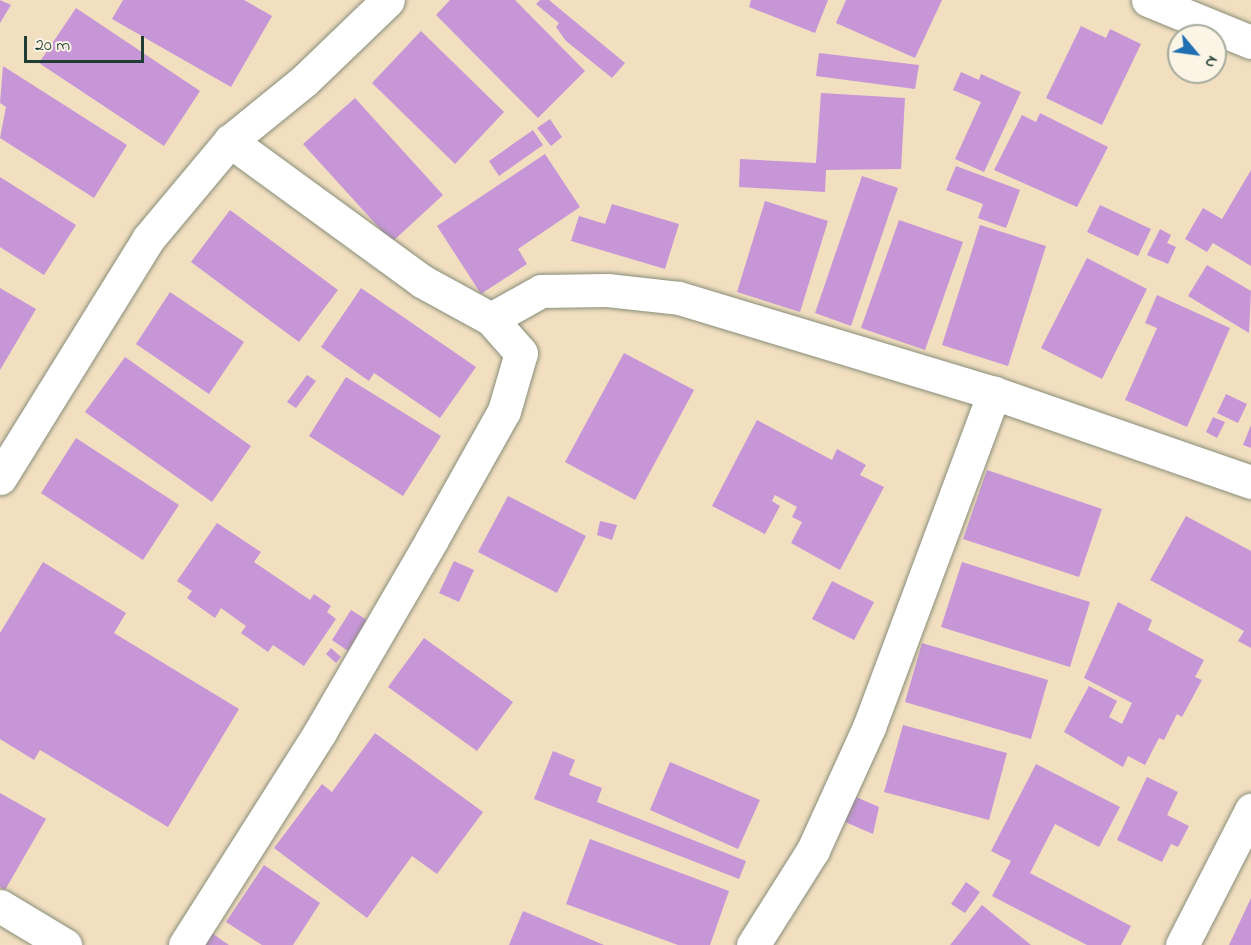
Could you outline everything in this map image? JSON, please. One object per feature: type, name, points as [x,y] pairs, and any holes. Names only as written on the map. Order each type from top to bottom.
[{"type":"street","points":[[0,478],[148,239],[230,141],[305,80],[388,0]]},
{"type":"street","points":[[1148,0],[1251,42]]},
{"type":"street","points":[[185,945],[365,658],[504,411],[521,353],[491,319],[422,281],[230,141]]},
{"type":"street","points":[[491,319],[542,291],[607,290],[679,298],[994,393],[1251,482]]},
{"type":"street","points":[[753,945],[813,850],[869,727],[994,393]]},
{"type":"street","points":[[1182,945],[1251,810]]},
{"type":"street","points":[[0,906],[65,945]]},
{"type":"building","points":[[0,0],[11,5],[0,23]]},
{"type":"building","points":[[123,0],[244,0],[272,16],[231,87],[112,19]]},
{"type":"building","points":[[450,0],[515,0],[585,71],[538,118],[436,15]]},
{"type":"building","points":[[540,0],[549,0],[625,63],[612,78],[566,41],[556,27],[559,23],[536,4]]},
{"type":"building","points":[[751,0],[828,0],[815,33],[749,7]]},
{"type":"building","points":[[846,0],[942,0],[915,58],[836,23]]},
{"type":"building","points":[[76,8],[200,91],[164,146],[39,63]]},
{"type":"building","points":[[1081,26],[1106,38],[1110,29],[1141,44],[1102,125],[1046,98]]},
{"type":"building","points":[[421,31],[504,112],[455,164],[372,83]]},
{"type":"building","points":[[819,53],[919,65],[915,89],[816,76]]},
{"type":"building","points":[[3,66],[127,145],[94,198],[0,138],[6,107],[0,103]]},
{"type":"building","points":[[961,72],[979,80],[981,74],[1021,92],[984,172],[955,159],[981,102],[953,90]]},
{"type":"building","points":[[821,93],[905,98],[901,169],[826,170],[825,192],[739,187],[740,159],[816,163]]},
{"type":"building","points":[[355,98],[443,195],[392,242],[303,144]]},
{"type":"building","points":[[1040,113],[1108,147],[1077,207],[994,170],[1022,115],[1036,122]]},
{"type":"building","points":[[550,119],[562,137],[551,146],[537,128]]},
{"type":"building","points":[[533,130],[543,145],[499,176],[489,161]]},
{"type":"building","points":[[545,154],[580,207],[518,249],[527,264],[481,294],[437,226]]},
{"type":"building","points":[[956,166],[1020,190],[1006,228],[978,218],[983,204],[946,190]]},
{"type":"building","points":[[1251,170],[1251,266],[1213,243],[1207,252],[1185,239],[1203,208],[1222,219]]},
{"type":"building","points":[[862,176],[898,188],[851,326],[815,313]]},
{"type":"building","points":[[0,177],[76,225],[44,275],[0,247]]},
{"type":"building","points":[[765,201],[828,221],[800,312],[737,292]]},
{"type":"building","points":[[612,204],[679,224],[665,269],[571,241],[579,216],[605,224]]},
{"type":"building","points":[[1100,205],[1151,229],[1138,256],[1087,232]]},
{"type":"building","points":[[230,210],[338,290],[299,342],[191,262]]},
{"type":"building","points":[[899,220],[963,242],[925,350],[861,328]]},
{"type":"building","points":[[980,225],[1046,246],[1008,366],[942,345]]},
{"type":"building","points":[[1160,229],[1171,235],[1167,243],[1176,247],[1168,264],[1147,255]]},
{"type":"building","points":[[1087,258],[1147,289],[1102,379],[1041,348]]},
{"type":"building","points":[[1207,265],[1251,291],[1249,333],[1188,296]]},
{"type":"building","points":[[0,288],[36,309],[0,370]]},
{"type":"building","points":[[361,288],[476,367],[440,418],[374,373],[369,381],[321,347]]},
{"type":"building","points":[[170,292],[244,342],[209,394],[136,344]]},
{"type":"building","points":[[1157,295],[1230,328],[1187,427],[1125,400],[1157,328],[1145,323]]},
{"type":"building","points":[[624,353],[694,390],[635,500],[565,462]]},
{"type":"building","points":[[125,357],[251,446],[212,502],[85,412]]},
{"type":"building","points":[[307,375],[316,381],[296,408],[287,402]]},
{"type":"building","points":[[346,377],[441,436],[403,496],[309,436]]},
{"type":"building","points":[[1226,394],[1247,404],[1238,423],[1217,413]]},
{"type":"building","points":[[1213,417],[1225,422],[1217,438],[1206,432]]},
{"type":"building","points":[[757,420],[832,460],[837,449],[866,465],[860,475],[884,487],[840,570],[791,543],[802,522],[792,517],[797,507],[775,495],[772,501],[780,506],[765,534],[712,506]]},
{"type":"building","points":[[1251,425],[1251,448],[1243,445]]},
{"type":"building","points":[[76,438],[179,505],[143,560],[41,493]]},
{"type":"building","points":[[987,470],[1102,509],[1079,577],[963,539]]},
{"type":"building","points":[[508,496],[586,536],[557,593],[478,552]]},
{"type":"building","points":[[1186,516],[1251,551],[1251,648],[1238,641],[1244,631],[1150,580]]},
{"type":"building","points":[[600,521],[617,525],[612,540],[597,535]]},
{"type":"building","points":[[217,523],[261,552],[254,562],[310,600],[314,594],[331,606],[327,612],[336,619],[304,666],[273,645],[268,652],[241,633],[246,626],[221,608],[215,618],[187,598],[192,591],[177,581]]},
{"type":"building","points":[[454,561],[474,570],[459,602],[439,593]]},
{"type":"building","points":[[43,562],[126,613],[114,633],[239,709],[168,827],[40,750],[34,760],[0,739],[0,633]]},
{"type":"building","points":[[962,562],[1090,602],[1070,667],[941,627]]},
{"type":"building","points":[[832,581],[874,602],[854,640],[812,619]]},
{"type":"building","points":[[1118,602],[1152,620],[1148,630],[1204,660],[1195,677],[1202,680],[1182,717],[1177,714],[1164,740],[1159,738],[1145,765],[1128,756],[1123,767],[1064,732],[1089,686],[1117,701],[1109,717],[1122,724],[1132,703],[1084,678]]},
{"type":"building","points":[[351,610],[367,620],[348,651],[332,640]]},
{"type":"building","points":[[424,638],[513,702],[477,751],[388,687]]},
{"type":"building","points":[[922,643],[1048,680],[1031,739],[905,702]]},
{"type":"building","points":[[331,648],[341,657],[336,663],[326,654]]},
{"type":"building","points":[[903,725],[1007,753],[989,820],[884,792]]},
{"type":"building","points":[[375,733],[483,812],[437,874],[412,856],[367,918],[274,848],[322,784],[332,792]]},
{"type":"building","points":[[553,751],[575,760],[569,775],[602,788],[597,802],[746,861],[739,879],[534,799]]},
{"type":"building","points":[[670,762],[760,800],[738,849],[650,810]]},
{"type":"building","points":[[1036,764],[1120,807],[1099,847],[1055,824],[1030,873],[1131,926],[1121,945],[1087,945],[992,896],[1011,861],[991,851]]},
{"type":"building","points":[[1147,777],[1178,792],[1167,815],[1189,826],[1178,847],[1171,844],[1162,862],[1117,840]]},
{"type":"building","points":[[0,793],[46,819],[5,890],[0,887]]},
{"type":"building","points":[[854,796],[879,807],[873,834],[843,821]]},
{"type":"building","points":[[590,839],[729,891],[710,945],[678,945],[566,904]]},
{"type":"building","points":[[264,865],[320,903],[293,945],[262,945],[226,922]]},
{"type":"building","points":[[966,882],[980,892],[965,913],[951,904]]},
{"type":"building","points":[[1251,898],[1251,945],[1229,945]]},
{"type":"building","points":[[982,905],[1031,945],[950,945]]},
{"type":"building","points":[[523,911],[604,945],[509,945]]},
{"type":"building","points":[[210,932],[229,945],[201,945]]}]
